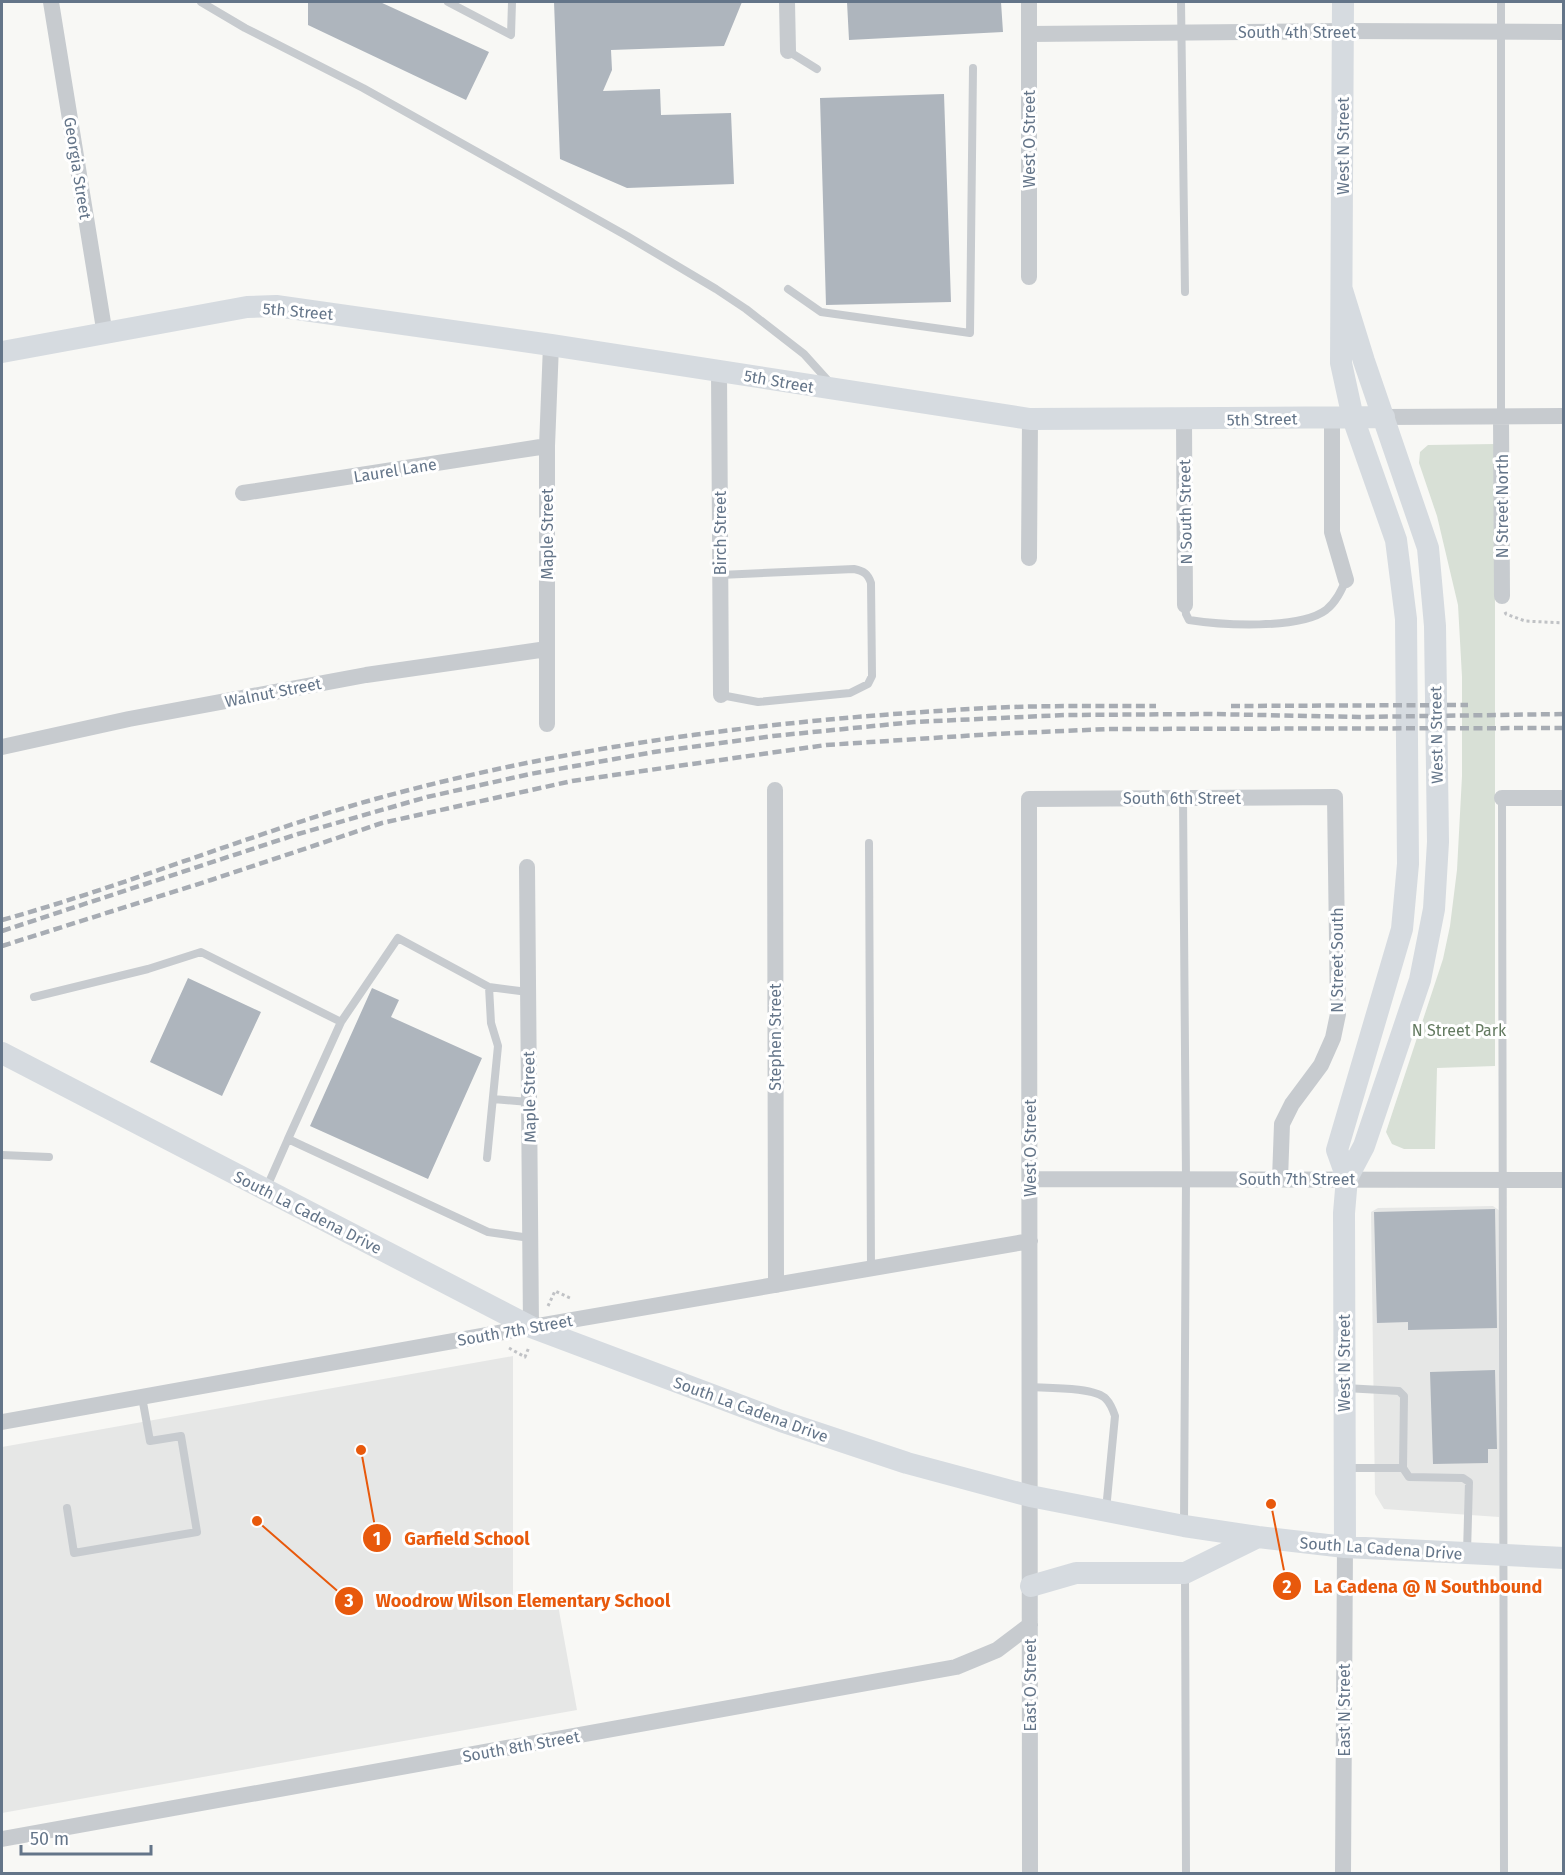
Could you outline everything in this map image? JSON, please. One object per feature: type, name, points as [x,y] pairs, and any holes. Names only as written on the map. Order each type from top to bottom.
[{"type":"street","name":"Georgia Street","points":[[51,2],[105,335]]},
{"type":"street","points":[[787,2],[788,51]]},
{"type":"street","name":"West O Street","points":[[1029,2],[1029,277]]},
{"type":"street","name":"West N Street","points":[[1343,2],[1342,418],[1396,540],[1406,619],[1408,864],[1402,929],[1337,1150],[1347,1178]]},
{"type":"street","name":"South 4th Street","points":[[1029,34],[1344,31],[1563,32]]},
{"type":"street","name":"West N Street","points":[[1342,290],[1428,548],[1435,626],[1438,842],[1434,909],[1419,980],[1364,1146],[1347,1178],[1344,1213],[1345,1547]]},
{"type":"street","name":"5th Street","points":[[2,352],[247,308],[276,306],[550,345],[1030,419],[1184,420],[1563,416]]},
{"type":"street","name":"Maple Street","points":[[547,724],[550,345]]},
{"type":"street","name":"Birch Street","points":[[719,371],[721,695]]},
{"type":"street","name":"N Street North","points":[[1502,416],[1502,596]]},
{"type":"street","points":[[1342,418],[1332,532],[1346,580]]},
{"type":"street","points":[[1029,558],[1030,419]]},
{"type":"street","name":"N South Street","points":[[1184,420],[1185,605]]},
{"type":"street","name":"Laurel Lane","points":[[243,493],[548,446]]},
{"type":"street","name":"Walnut Street","points":[[2,747],[129,719],[366,675],[547,649]]},
{"type":"street","name":"Stephen Street","points":[[775,790],[776,1284]]},
{"type":"street","name":"South 6th Street","points":[[1029,799],[1335,797]]},
{"type":"street","name":"N Street South","points":[[1280,1179],[1282,1124],[1292,1104],[1321,1065],[1334,1038],[1338,1014],[1335,797]]},
{"type":"street","points":[[1502,798],[1563,798]]},
{"type":"street","name":"West O Street","points":[[1029,799],[1030,1496]]},
{"type":"street","name":"Maple Street","points":[[526,867],[531,1327]]},
{"type":"street","name":"South La Cadena Drive","points":[[2,1053],[531,1327],[781,1421],[907,1463],[1030,1496],[1184,1526],[1258,1537],[1345,1547],[1563,1558]]},
{"type":"street","name":"South 7th Street","points":[[1029,1179],[1563,1180]]},
{"type":"street","name":"South 7th Street","points":[[2,1422],[531,1327],[1030,1241]]},
{"type":"street","name":"East O Street","points":[[1030,1496],[1030,1874]]},
{"type":"street","points":[[1031,1587],[1076,1573],[1185,1573],[1258,1537]]},
{"type":"street","name":"East N Street","points":[[1343,1874],[1345,1547]]},
{"type":"street","name":"South 8th Street","points":[[2,1839],[956,1667],[980,1659],[997,1650],[1030,1625]]},
{"type":"lane","points":[[201,2],[245,28],[363,88],[627,236],[716,289],[804,354],[837,391]]},
{"type":"lane","points":[[448,2],[511,35],[512,2]]},
{"type":"lane","points":[[1181,2],[1185,292]]},
{"type":"lane","points":[[1501,2],[1502,416]]},
{"type":"lane","points":[[788,51],[817,69]]},
{"type":"lane","points":[[788,288],[821,312],[970,333],[973,68]]},
{"type":"lane","points":[[720,574],[854,569],[863,571],[868,575],[871,583],[872,615],[872,676],[868,684],[861,689],[850,693],[758,702],[721,695]]},
{"type":"lane","points":[[1185,605],[1189,620],[1204,622],[1282,623],[1308,619],[1324,611],[1336,601],[1346,580]]},
{"type":"lane","points":[[1183,798],[1186,1179],[1184,1526]]},
{"type":"lane","points":[[1502,798],[1504,1874]]},
{"type":"lane","points":[[869,843],[871,1268]]},
{"type":"lane","points":[[266,1190],[341,1022],[398,938],[489,987],[528,992]]},
{"type":"lane","points":[[34,997],[148,969],[201,952],[341,1022]]},
{"type":"lane","points":[[487,1158],[498,1046],[491,1023],[489,987]]},
{"type":"lane","points":[[493,1099],[529,1102]]},
{"type":"lane","points":[[288,1139],[488,1232],[530,1238]]},
{"type":"lane","points":[[2,1155],[50,1157]]},
{"type":"lane","points":[[1030,1387],[1093,1392],[1105,1397],[1111,1406],[1114,1416],[1106,1511]]},
{"type":"lane","points":[[1344,1388],[1399,1391],[1404,1396],[1403,1468],[1409,1477],[1463,1478],[1469,1482],[1467,1554]]},
{"type":"lane","points":[[67,1508],[74,1553],[197,1532],[181,1436],[150,1441],[142,1396]]},
{"type":"lane","points":[[1344,1468],[1403,1468]]},
{"type":"lane","points":[[1185,1573],[1186,1874]]},
{"type":"path","points":[[1502,596],[1506,614],[1525,621],[1563,623]]},
{"type":"path","points":[[555,1291],[572,1299]]},
{"type":"path","points":[[509,1348],[525,1357]]},
{"type":"shaded area","points":[[1493,1206],[1500,1211],[1499,1517],[1384,1509],[1375,1494],[1371,1212],[1378,1208]]},
{"type":"shaded area","points":[[513,1356],[513,1601],[556,1594],[577,1710],[2,1813],[2,1447]]},
{"type":"green space","name":"N Street Park","points":[[1495,444],[1495,1066],[1437,1068],[1435,1149],[1404,1149],[1392,1144],[1386,1132],[1443,959],[1457,870],[1462,776],[1462,677],[1458,605],[1437,516],[1419,463],[1420,452],[1428,445]]},
{"type":"building","points":[[308,2],[380,2],[489,52],[466,100],[308,25]]},
{"type":"building","points":[[554,2],[742,2],[724,46],[611,50],[612,70],[603,91],[660,89],[661,115],[731,113],[734,184],[627,188],[560,159]]},
{"type":"building","points":[[847,2],[1001,2],[1003,32],[849,40]]},
{"type":"building","points":[[944,94],[951,302],[826,305],[820,98]]},
{"type":"building","points":[[188,978],[261,1012],[222,1096],[150,1062]]},
{"type":"building","points":[[372,988],[399,1000],[391,1017],[482,1058],[428,1179],[310,1126]]},
{"type":"building","points":[[1495,1209],[1497,1328],[1408,1330],[1408,1322],[1377,1323],[1374,1212]]},
{"type":"building","points":[[1495,1370],[1497,1449],[1488,1449],[1488,1463],[1433,1464],[1430,1372]]},
{"type":"railway","points":[[1231,706],[1468,705]]},
{"type":"railway","points":[[2,920],[104,889],[256,836],[358,804],[476,774],[611,747],[748,728],[885,715],[1005,707],[1156,706]]},
{"type":"railway","points":[[2,931],[298,834],[427,797],[530,774],[654,752],[773,736],[914,722],[1065,715],[1211,714],[1359,717],[1564,714]]},
{"type":"railway","points":[[2,946],[382,823],[572,781],[826,745],[1109,729],[1564,728]]},
{"type":"place","name":"Garfield School","points":[[361,1450]]},
{"type":"place","name":"La Cadena @ N Southbound","points":[[1271,1504]]},
{"type":"place","name":"Woodrow Wilson Elementary School","points":[[257,1521]]}]
